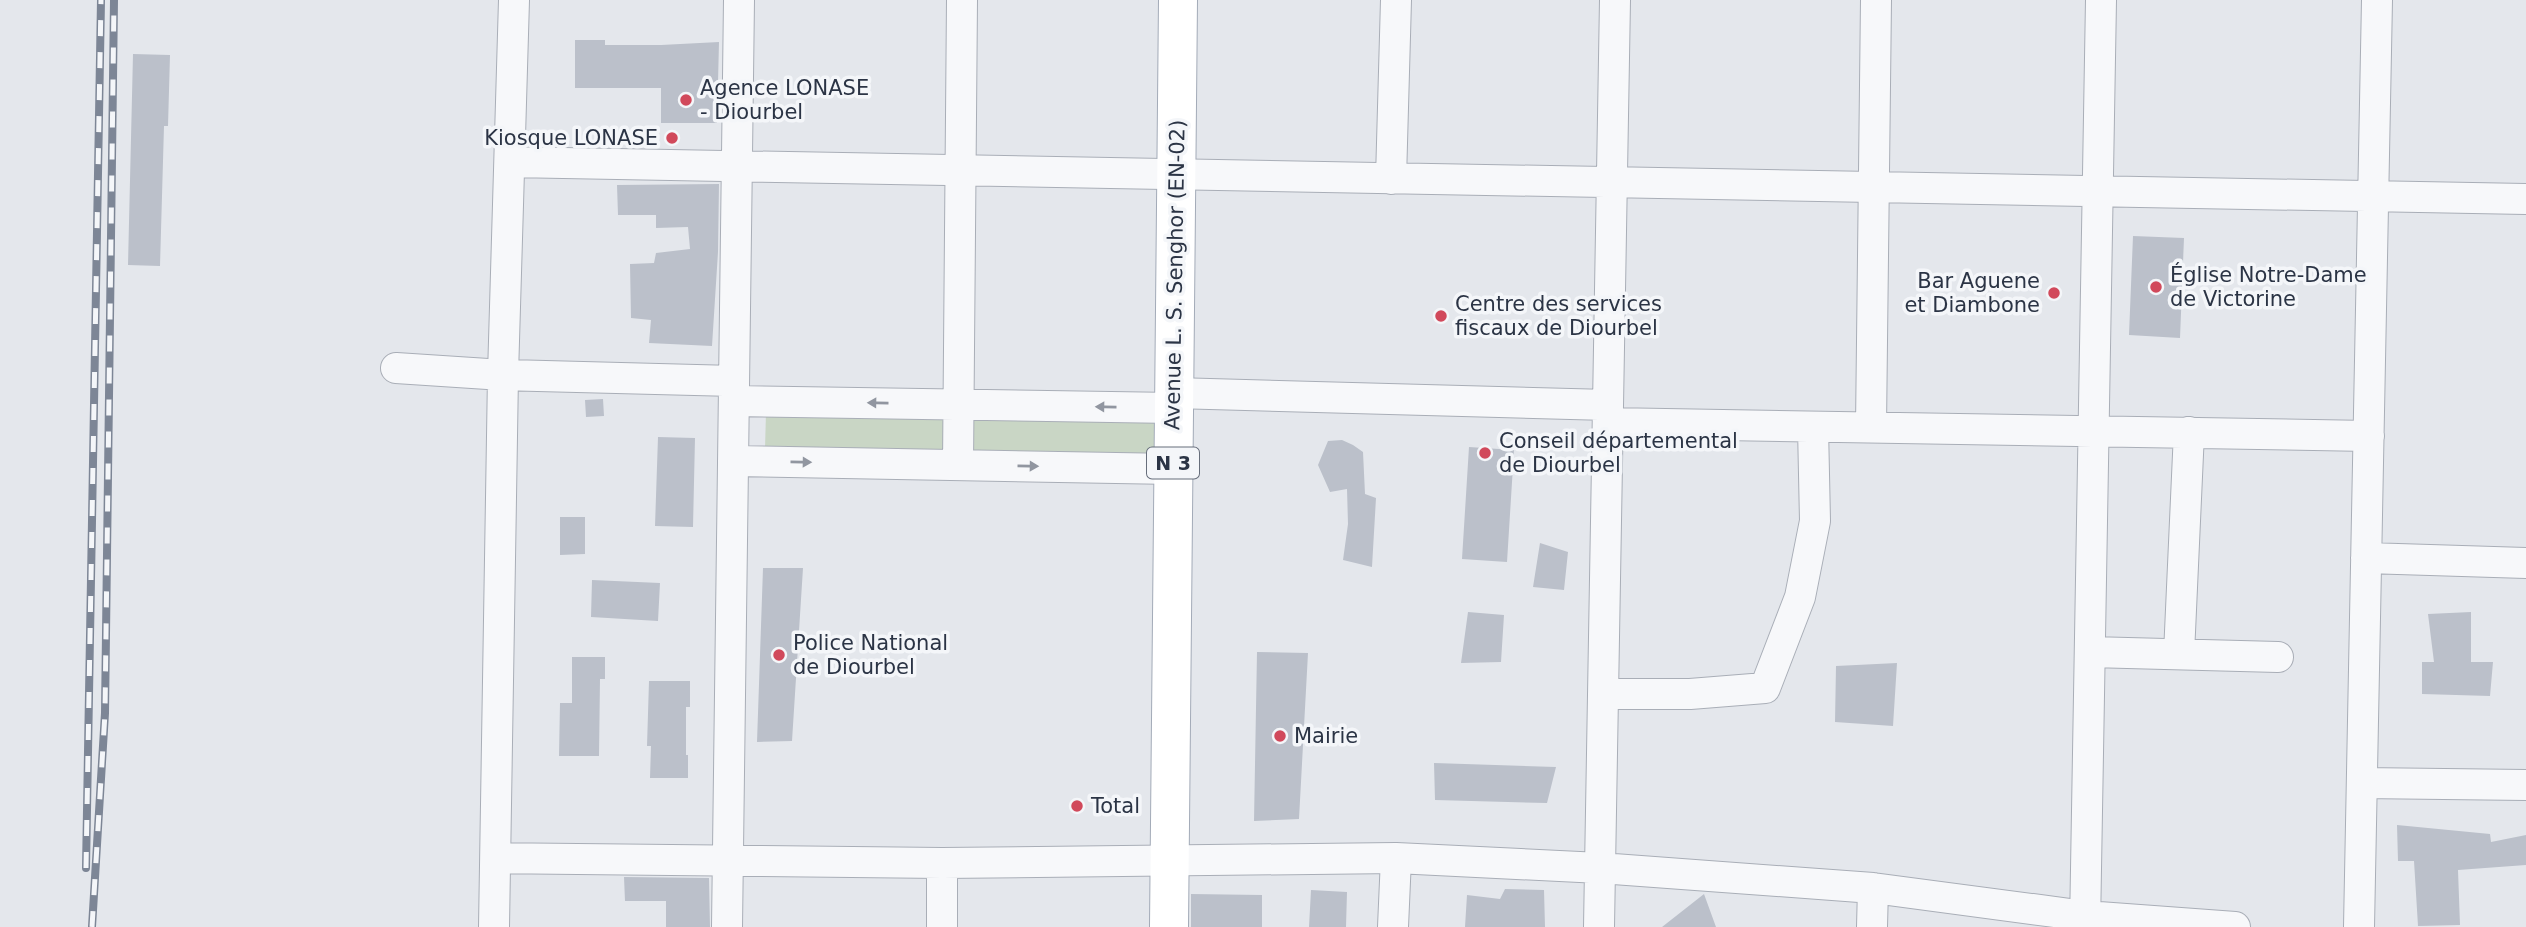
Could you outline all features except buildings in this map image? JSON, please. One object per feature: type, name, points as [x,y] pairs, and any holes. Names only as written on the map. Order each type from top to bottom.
[{"type":"main road","name":"Avenue L. S. Senghor (EN-02)","points":[[1169,927],[1178,0]]},
{"type":"street","points":[[494,927],[503,375],[513,0]]},
{"type":"street","points":[[727,927],[739,0]]},
{"type":"street","points":[[958,465],[962,0]]},
{"type":"street","points":[[1391,179],[1396,0]]},
{"type":"street","points":[[1600,927],[1615,0]]},
{"type":"street","points":[[1871,428],[1876,0]]},
{"type":"street","points":[[2085,922],[2101,0]]},
{"type":"street","points":[[2359,927],[2377,0]]},
{"type":"street","points":[[510,162],[2526,199]]},
{"type":"street","points":[[396,368],[959,404],[1174,400],[1608,414],[1871,428],[2369,436]]},
{"type":"street","points":[[1603,694],[1690,694],[1765,688],[1800,597],[1815,521],[1813,426]]},
{"type":"street","points":[[2179,654],[2189,432]]},
{"type":"street","points":[[733,461],[1173,468]]},
{"type":"street","points":[[2366,558],[2526,563]]},
{"type":"street","points":[[2090,652],[2278,657]]},
{"type":"street","points":[[2362,783],[2526,785]]},
{"type":"street","points":[[496,858],[942,863],[1396,858],[1600,868],[1873,888],[2085,922],[2235,927]]},
{"type":"street","points":[[1393,927],[1396,858]]},
{"type":"street","points":[[942,863],[942,927]]},
{"type":"street","points":[[1872,927],[1873,888]]},
{"type":"green space","points":[[766,412],[1164,420],[1164,456],[765,449]]},
{"type":"railway","points":[[86,868],[101,0]]},
{"type":"railway","points":[[92,927],[105,713],[114,0]]},
{"type":"place","name":"Agence LONASE - Diourbel","points":[[686,100]]},
{"type":"place","name":"Kiosque LONASE","points":[[672,138]]},
{"type":"place","name":"Église Notre-Dame de Victorine","points":[[2156,287]]},
{"type":"place","name":"Bar Aguene et Diambone","points":[[2054,293]]},
{"type":"place","name":"Centre des services fiscaux de Diourbel","points":[[1441,316]]},
{"type":"place","name":"Conseil départemental de Diourbel","points":[[1485,453]]},
{"type":"place","name":"Police National de Diourbel","points":[[779,655]]},
{"type":"place","name":"Mairie","points":[[1280,736]]},
{"type":"place","name":"Total","points":[[1077,806]]}]
